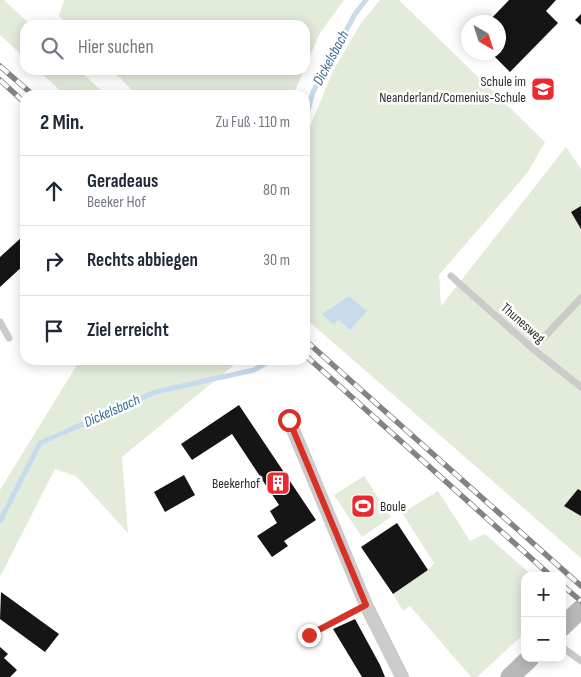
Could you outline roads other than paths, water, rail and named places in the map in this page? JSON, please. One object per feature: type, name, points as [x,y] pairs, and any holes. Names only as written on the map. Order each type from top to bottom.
[{"type":"main road","points":[[566,623],[581,609]]},
{"type":"main road","points":[[510,677],[526,662]]},
{"type":"street","points":[[289,420],[366,605],[402,677]]},
{"type":"lane","name":"Thunesweg","points":[[451,276],[533,349],[581,388]]},
{"type":"lane","points":[[533,349],[581,298]]},
{"type":"lane","points":[[0,322],[9,338]]},
{"type":"lane","points":[[309,635],[366,605]]},
{"type":"lane","points":[[566,651],[581,661]]},
{"type":"water","points":[[349,296],[367,311],[350,330],[339,320],[333,324],[322,314]]},
{"type":"waterway","name":"Dickelsbach","points":[[310,102],[313,92],[355,14],[366,0]]},
{"type":"waterway","name":"Dickelsbach","points":[[0,521],[40,443],[155,392],[254,370],[263,365]]},
{"type":"railway","points":[[0,66],[27,90]]},
{"type":"railway","points":[[0,80],[20,98]]},
{"type":"railway","points":[[310,344],[581,586]]},
{"type":"railway","points":[[310,359],[547,572]]},
{"type":"railway","points":[[566,588],[581,601]]},
{"type":"place","name":"Schule im Neanderland/Comenius-Schule","points":[[543,89]]},
{"type":"place","name":"Beekerhof","points":[[278,483]]},
{"type":"place","name":"Boule","points":[[363,506]]}]
